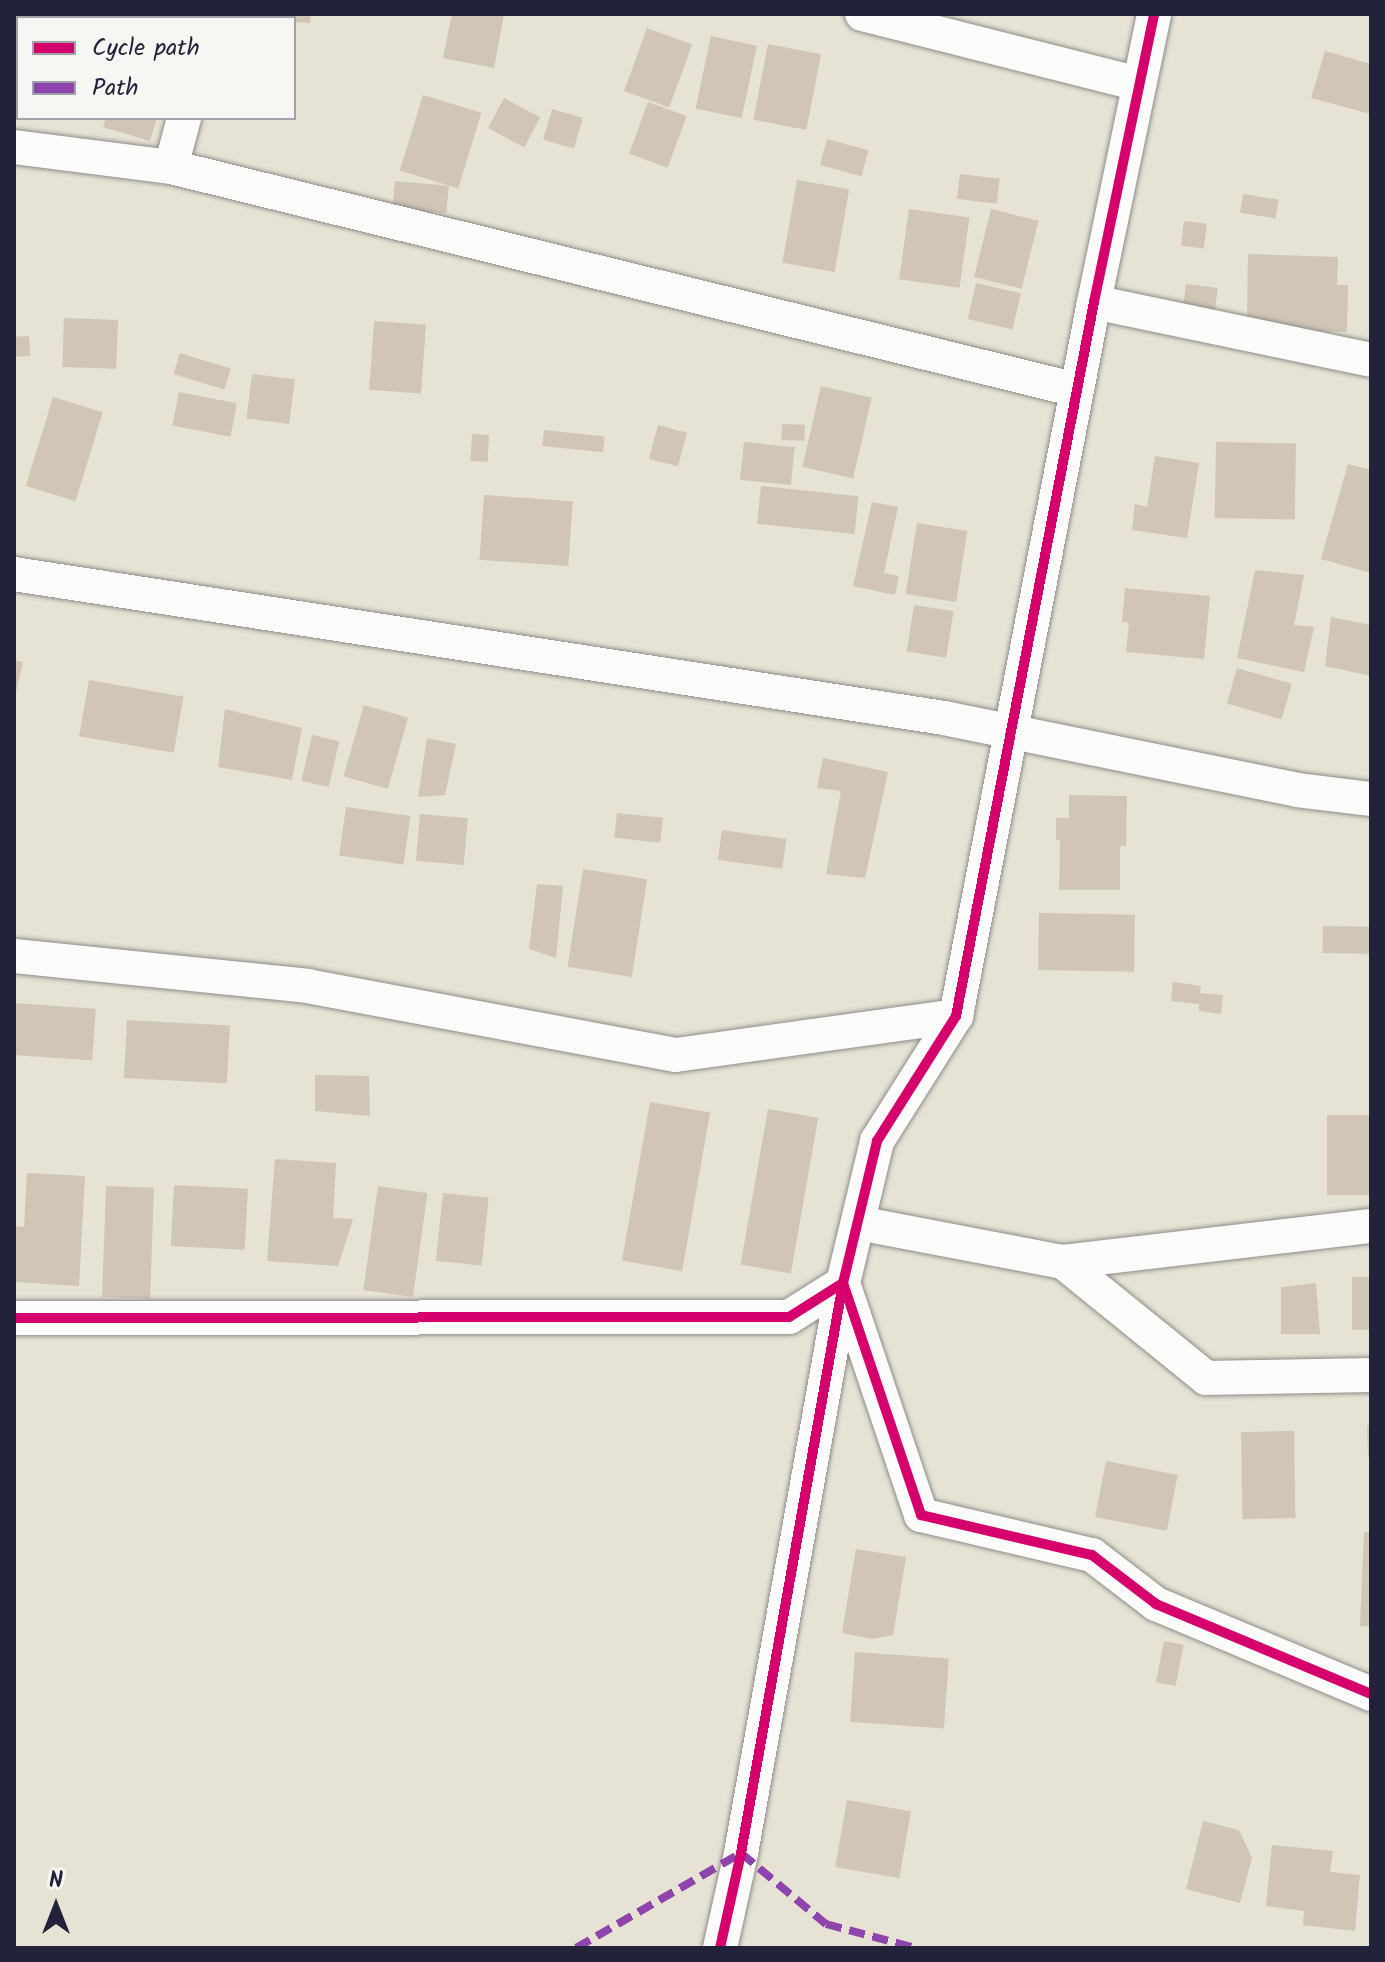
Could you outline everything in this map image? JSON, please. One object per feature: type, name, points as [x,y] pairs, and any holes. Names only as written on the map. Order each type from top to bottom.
[{"type":"street","points":[[862,14],[1139,84]]},
{"type":"street","points":[[720,1948],[741,1853],[843,1283],[877,1141],[956,1016],[1009,732],[1154,14]]},
{"type":"street","points":[[171,167],[183,120]]},
{"type":"street","points":[[14,147],[171,167],[1077,390]]},
{"type":"street","points":[[1094,302],[1371,360]]},
{"type":"street","points":[[14,574],[944,718],[1297,790],[1371,799]]},
{"type":"street","points":[[14,956],[307,986],[676,1055],[956,1016]]},
{"type":"street","points":[[858,1223],[1063,1262],[1371,1226]]},
{"type":"street","points":[[1063,1262],[1206,1378],[1371,1375]]},
{"type":"street","points":[[14,1318],[789,1317],[843,1283]]},
{"type":"street","points":[[843,1283],[921,1515],[1092,1555],[1156,1604],[1371,1694]]},
{"type":"building","points":[[126,14],[162,14],[162,16]]},
{"type":"building","points":[[311,14],[310,23],[296,22],[296,16],[269,16]]},
{"type":"building","points":[[452,14],[504,14],[494,68],[443,58]]},
{"type":"building","points":[[14,24],[16,24],[16,101]]},
{"type":"building","points":[[647,28],[692,44],[669,107],[624,91]]},
{"type":"building","points":[[711,36],[757,46],[742,118],[696,108]]},
{"type":"building","points":[[768,44],[821,54],[806,130],[753,120]]},
{"type":"building","points":[[1325,51],[1371,64],[1371,114],[1311,98]]},
{"type":"building","points":[[423,95],[481,113],[458,188],[400,171]]},
{"type":"building","points":[[504,98],[540,117],[524,147],[488,128]]},
{"type":"building","points":[[648,102],[687,116],[668,168],[629,154]]},
{"type":"building","points":[[552,109],[583,118],[574,149],[543,140]]},
{"type":"building","points":[[105,120],[156,120],[150,141],[103,127]]},
{"type":"building","points":[[827,139],[869,150],[862,176],[820,165]]},
{"type":"building","points":[[960,174],[1000,179],[997,204],[957,199]]},
{"type":"building","points":[[797,180],[849,189],[835,272],[782,263]]},
{"type":"building","points":[[395,181],[449,186],[446,214],[393,209]]},
{"type":"building","points":[[1243,194],[1279,200],[1276,218],[1240,213]]},
{"type":"building","points":[[909,209],[969,217],[960,288],[899,279]]},
{"type":"building","points":[[991,209],[1039,221],[1022,289],[974,277]]},
{"type":"building","points":[[1184,221],[1207,224],[1204,249],[1181,246]]},
{"type":"building","points":[[1248,254],[1338,257],[1337,285],[1348,285],[1347,332],[1264,330],[1264,319],[1247,318]]},
{"type":"building","points":[[976,283],[1021,293],[1012,329],[968,319]]},
{"type":"building","points":[[1186,284],[1218,288],[1214,320],[1182,316]]},
{"type":"building","points":[[64,318],[118,320],[116,369],[62,367]]},
{"type":"building","points":[[374,321],[426,325],[421,393],[369,390]]},
{"type":"building","points":[[29,336],[30,356],[15,357],[14,337]]},
{"type":"building","points":[[180,353],[231,368],[224,390],[174,374]]},
{"type":"building","points":[[252,374],[295,379],[289,424],[247,419]]},
{"type":"building","points":[[821,386],[872,398],[853,479],[802,467]]},
{"type":"building","points":[[179,392],[237,403],[230,437],[173,425]]},
{"type":"building","points":[[53,397],[103,412],[76,501],[26,486]]},
{"type":"building","points":[[782,424],[805,425],[804,441],[781,440]]},
{"type":"building","points":[[658,425],[687,433],[678,467],[649,459]]},
{"type":"building","points":[[544,430],[605,436],[603,452],[542,446]]},
{"type":"building","points":[[472,434],[489,435],[488,462],[471,461]]},
{"type":"building","points":[[744,442],[795,447],[791,485],[740,480]]},
{"type":"building","points":[[1216,442],[1296,443],[1295,519],[1215,518]]},
{"type":"building","points":[[1155,456],[1199,463],[1187,538],[1132,530],[1135,504],[1147,507]]},
{"type":"building","points":[[1348,464],[1371,470],[1371,573],[1321,559]]},
{"type":"building","points":[[761,486],[858,496],[854,534],[757,524]]},
{"type":"building","points":[[484,495],[573,501],[568,566],[479,560]]},
{"type":"building","points":[[872,502],[898,507],[884,573],[899,576],[895,595],[853,586]]},
{"type":"building","points":[[917,523],[967,531],[956,602],[906,594]]},
{"type":"building","points":[[1255,570],[1304,575],[1294,625],[1314,627],[1304,672],[1237,658]]},
{"type":"building","points":[[1125,588],[1210,596],[1204,659],[1126,652],[1129,623],[1122,622]]},
{"type":"building","points":[[914,605],[954,611],[946,658],[907,651]]},
{"type":"building","points":[[1331,617],[1371,625],[1371,676],[1325,666]]},
{"type":"building","points":[[14,660],[23,662],[15,696],[14,696]]},
{"type":"building","points":[[1237,668],[1292,684],[1282,719],[1227,704]]},
{"type":"building","points":[[89,680],[184,697],[174,753],[79,736]]},
{"type":"building","points":[[364,705],[408,718],[388,789],[344,776]]},
{"type":"building","points":[[225,709],[302,728],[292,780],[218,767]]},
{"type":"building","points":[[312,735],[339,741],[329,787],[301,781]]},
{"type":"building","points":[[427,738],[456,744],[445,795],[418,797]]},
{"type":"building","points":[[823,758],[888,772],[865,878],[826,874],[841,791],[817,788]]},
{"type":"building","points":[[1069,795],[1127,796],[1126,846],[1120,846],[1120,890],[1059,890],[1060,840],[1056,840],[1056,818],[1069,818]]},
{"type":"building","points":[[346,807],[410,816],[404,865],[339,856]]},
{"type":"building","points":[[617,813],[663,818],[660,843],[614,838]]},
{"type":"building","points":[[420,814],[468,818],[464,865],[416,861]]},
{"type":"building","points":[[722,830],[786,839],[782,869],[718,860]]},
{"type":"building","points":[[583,869],[647,879],[632,977],[568,967]]},
{"type":"building","points":[[537,884],[563,886],[556,958],[529,949]]},
{"type":"building","points":[[1039,913],[1135,915],[1134,972],[1038,970]]},
{"type":"building","points":[[1323,926],[1371,927],[1371,954],[1323,953]]},
{"type":"building","points":[[1173,982],[1201,986],[1200,993],[1223,995],[1221,1014],[1199,1011],[1199,1004],[1171,1001]]},
{"type":"building","points":[[14,1003],[96,1009],[92,1061],[14,1055]]},
{"type":"building","points":[[127,1020],[230,1025],[227,1083],[124,1078]]},
{"type":"building","points":[[315,1075],[369,1076],[370,1116],[315,1111]]},
{"type":"building","points":[[650,1102],[710,1113],[682,1271],[622,1261]]},
{"type":"building","points":[[768,1109],[818,1118],[791,1273],[741,1265]]},
{"type":"building","points":[[1327,1115],[1371,1115],[1371,1195],[1327,1195]]},
{"type":"building","points":[[275,1159],[336,1163],[333,1218],[353,1219],[338,1266],[267,1261]]},
{"type":"building","points":[[27,1173],[85,1176],[79,1286],[14,1282],[14,1226],[24,1227]]},
{"type":"building","points":[[174,1185],[248,1189],[245,1250],[171,1246]]},
{"type":"building","points":[[106,1186],[154,1188],[150,1299],[102,1297]]},
{"type":"building","points":[[378,1186],[428,1193],[413,1297],[363,1290]]},
{"type":"building","points":[[443,1193],[489,1198],[482,1265],[436,1261]]},
{"type":"building","points":[[1352,1277],[1371,1277],[1371,1330],[1352,1330]]},
{"type":"building","points":[[1316,1283],[1320,1334],[1281,1334],[1281,1287]]},
{"type":"building","points":[[1367,1425],[1371,1425],[1371,1457],[1368,1457]]},
{"type":"building","points":[[1294,1431],[1296,1518],[1243,1519],[1241,1432]]},
{"type":"building","points":[[1106,1461],[1178,1475],[1167,1531],[1095,1517]]},
{"type":"building","points":[[1364,1532],[1371,1533],[1371,1627],[1360,1626]]},
{"type":"building","points":[[856,1549],[906,1557],[893,1635],[872,1639],[842,1633]]},
{"type":"building","points":[[1164,1641],[1184,1645],[1176,1686],[1156,1682]]},
{"type":"building","points":[[855,1652],[949,1659],[944,1728],[850,1722]]},
{"type":"building","points":[[847,1800],[911,1811],[899,1878],[835,1867]]},
{"type":"building","points":[[1203,1821],[1239,1830],[1252,1858],[1240,1903],[1186,1889]]},
{"type":"building","points":[[1272,1845],[1333,1851],[1330,1872],[1360,1875],[1355,1931],[1303,1925],[1304,1911],[1266,1906]]},
{"type":"marked path","points":[[576,1948],[741,1853],[826,1924],[915,1948]]},
{"type":"cycle path","points":[[720,1948],[741,1853],[843,1283],[877,1141],[956,1016],[1094,302],[1154,14]]},
{"type":"cycle path","points":[[14,1318],[789,1317],[843,1283],[921,1515],[1092,1555],[1156,1604],[1371,1694]]}]
